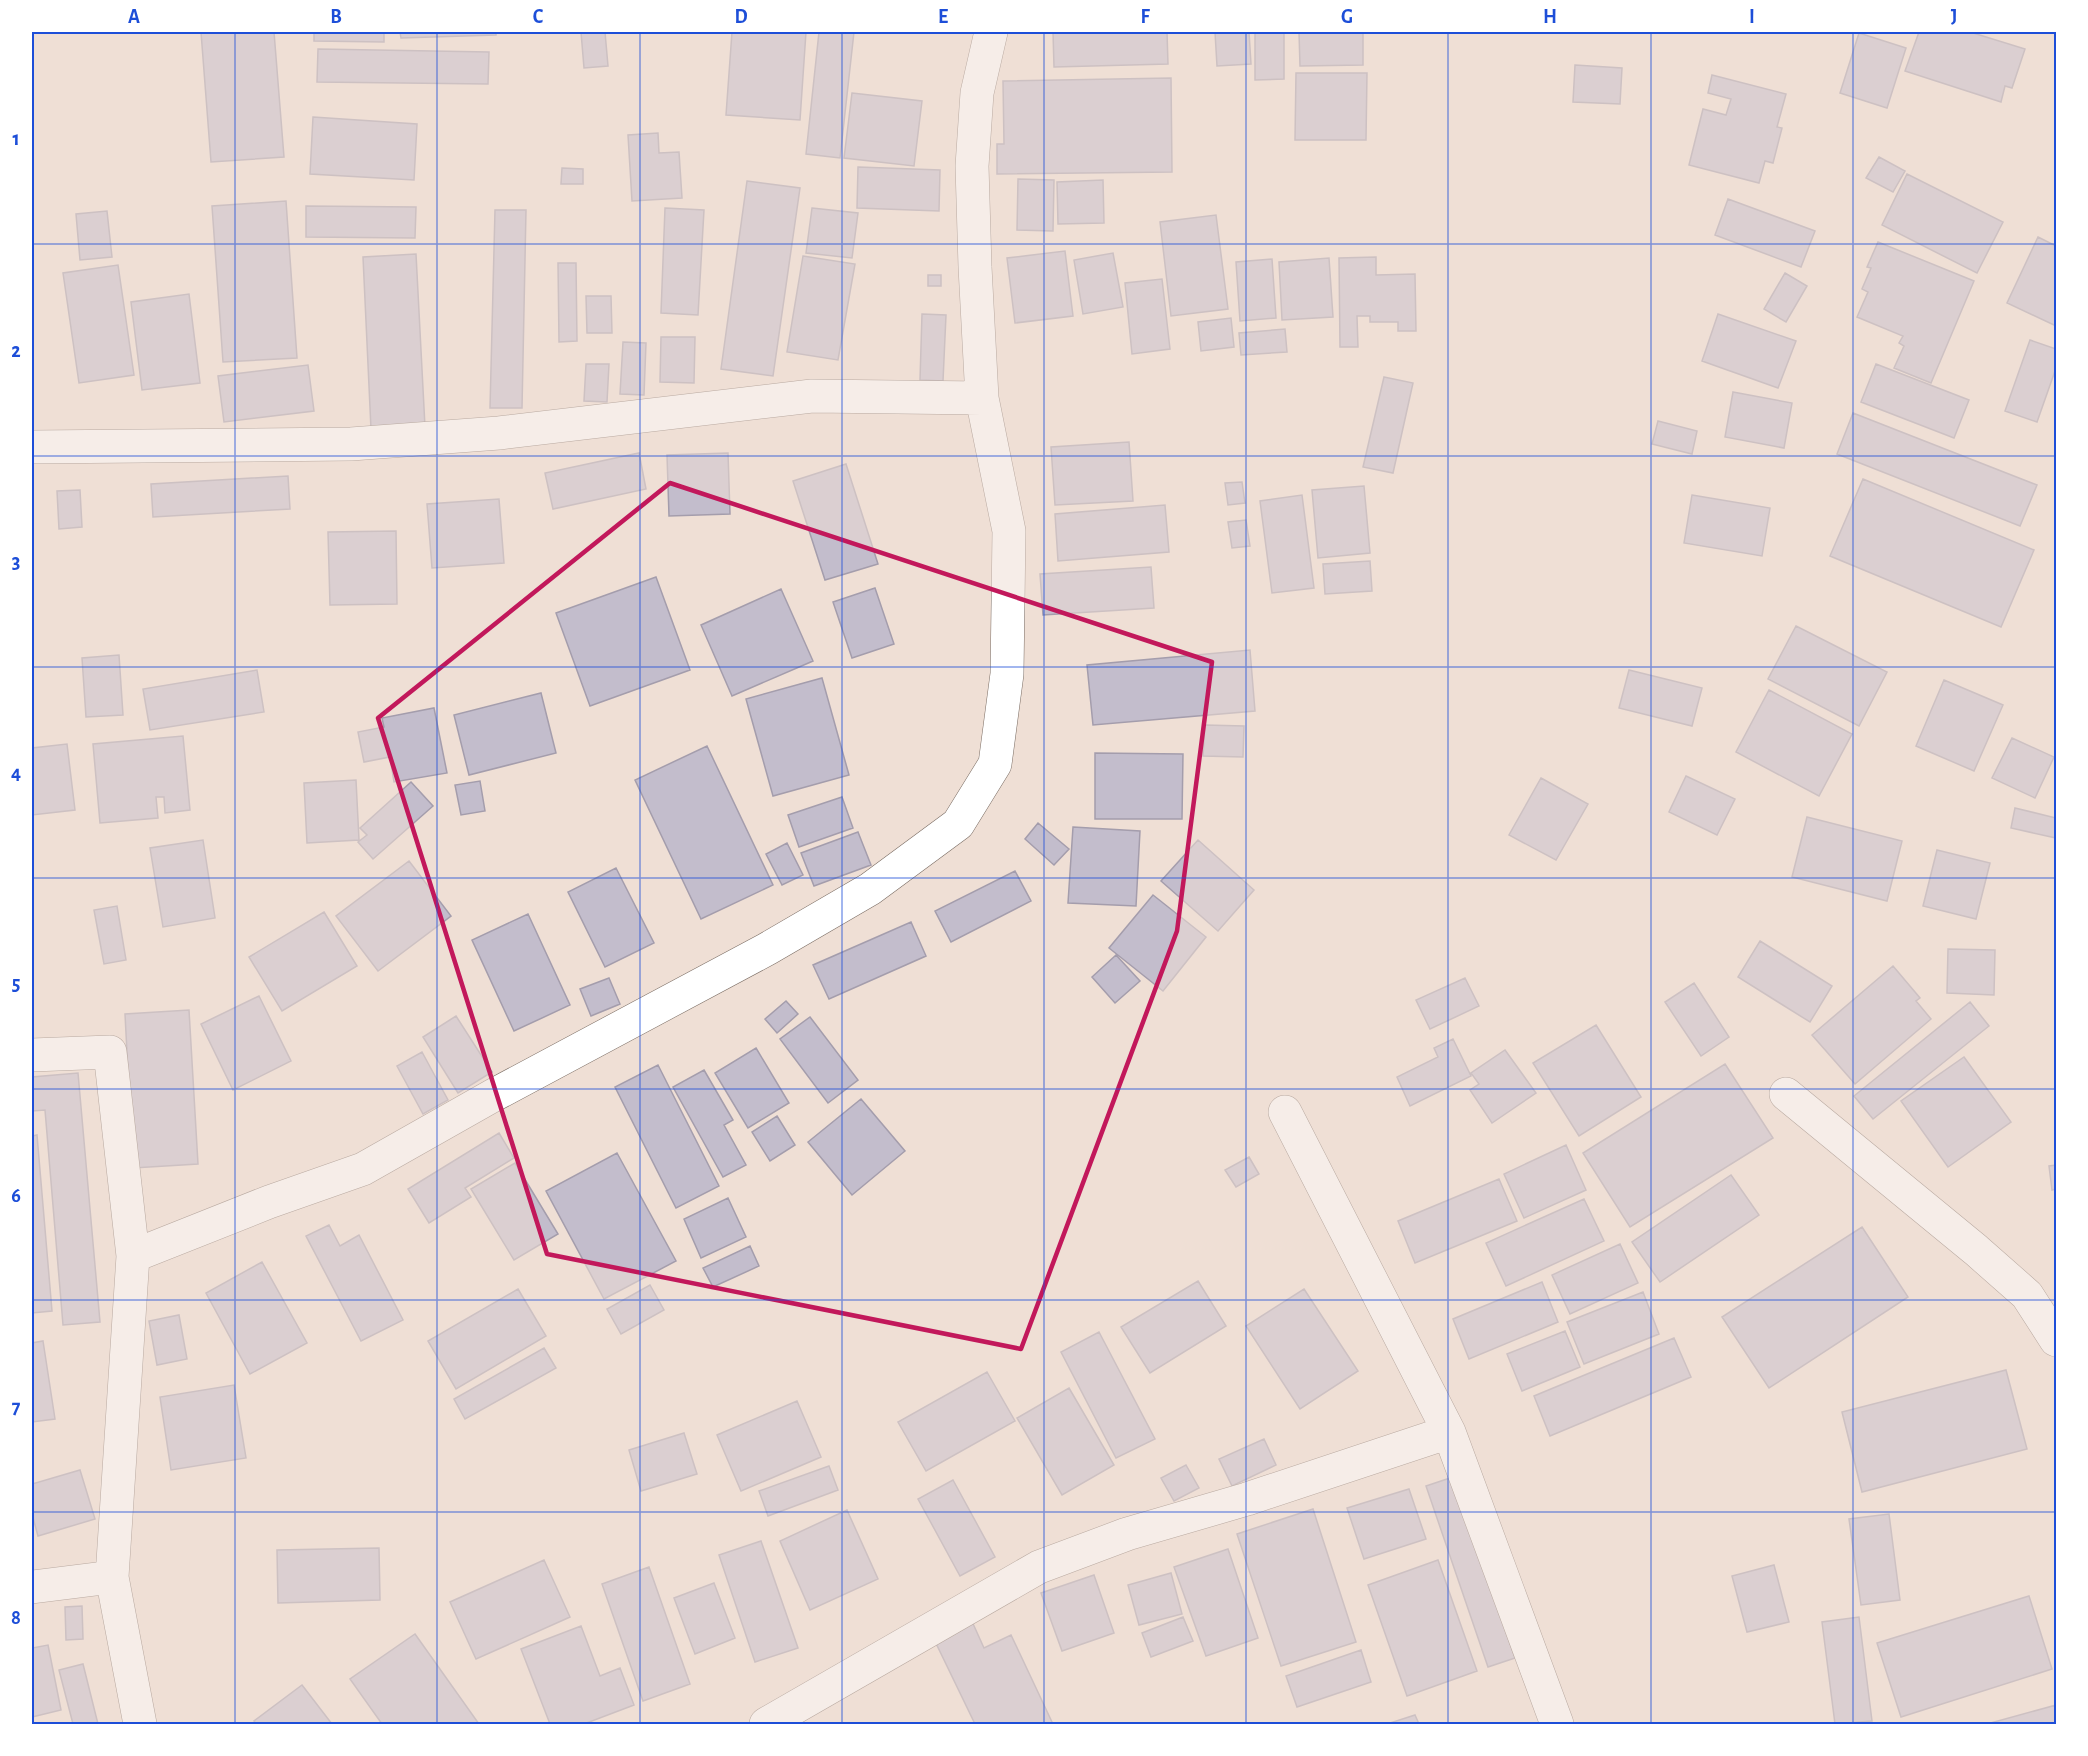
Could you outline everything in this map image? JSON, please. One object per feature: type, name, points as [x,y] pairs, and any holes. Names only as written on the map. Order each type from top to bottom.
[{"type":"street","points":[[133,1256],[269,1202],[363,1169],[492,1096],[767,949],[870,889],[958,824],[995,764],[1007,674],[1009,531],[982,398],[972,166],[977,93],[991,32]]},
{"type":"street","points":[[32,447],[351,444],[499,433],[812,396],[982,398]]},
{"type":"street","points":[[32,1055],[110,1052],[133,1256],[112,1577],[140,1725]]},
{"type":"street","points":[[1786,1094],[1976,1250],[2027,1295],[2056,1340]]},
{"type":"street","points":[[1285,1112],[1449,1432],[1557,1725]]},
{"type":"street","points":[[766,1725],[1039,1567],[1127,1534],[1247,1499],[1449,1432]]},
{"type":"street","points":[[32,1587],[112,1577]]},
{"type":"highlighted area","points":[[670,483],[1212,662],[1177,931],[1021,1349],[547,1254],[378,718]]},
{"type":"building","points":[[201,32],[274,32],[284,157],[211,162]]},
{"type":"building","points":[[314,32],[384,32],[384,42],[314,41]]},
{"type":"building","points":[[400,32],[496,32],[496,35],[401,38]]},
{"type":"building","points":[[581,32],[605,32],[608,66],[584,68]]},
{"type":"building","points":[[732,32],[806,32],[800,120],[726,115]]},
{"type":"building","points":[[819,32],[854,32],[840,158],[806,154]]},
{"type":"building","points":[[1053,32],[1167,32],[1168,64],[1054,67]]},
{"type":"building","points":[[1215,32],[1249,32],[1251,64],[1217,66]]},
{"type":"building","points":[[1255,32],[1284,32],[1284,79],[1255,80]]},
{"type":"building","points":[[1299,32],[1363,32],[1363,65],[1300,66]]},
{"type":"building","points":[[1919,32],[1970,32],[2025,49],[2012,88],[2005,86],[2001,102],[1905,71]]},
{"type":"building","points":[[1859,33],[1906,48],[1887,108],[1840,93]]},
{"type":"building","points":[[318,49],[489,52],[488,84],[317,82]]},
{"type":"building","points":[[1575,65],[1622,68],[1620,104],[1573,102]]},
{"type":"building","points":[[1296,73],[1367,73],[1366,140],[1295,140]]},
{"type":"building","points":[[1712,75],[1786,94],[1777,127],[1782,128],[1773,163],[1765,161],[1759,183],[1689,165],[1703,109],[1726,115],[1731,99],[1708,93]]},
{"type":"building","points":[[1171,78],[1172,172],[997,174],[997,144],[1004,144],[1003,81]]},
{"type":"building","points":[[852,93],[922,101],[914,166],[844,158]]},
{"type":"building","points":[[313,117],[417,124],[414,180],[310,174]]},
{"type":"building","points":[[658,133],[659,153],[679,152],[682,198],[632,201],[628,135]]},
{"type":"building","points":[[1879,157],[1905,171],[1893,192],[1866,178]]},
{"type":"building","points":[[858,167],[940,170],[939,211],[857,208]]},
{"type":"building","points":[[562,168],[583,169],[583,184],[561,184]]},
{"type":"building","points":[[1907,174],[2003,222],[1977,273],[1882,225]]},
{"type":"building","points":[[1018,179],[1054,180],[1053,231],[1017,230]]},
{"type":"building","points":[[1103,180],[1104,223],[1058,224],[1057,182]]},
{"type":"building","points":[[747,181],[800,188],[773,376],[721,369]]},
{"type":"building","points":[[1728,199],[1815,231],[1801,267],[1715,235]]},
{"type":"building","points":[[286,201],[297,358],[223,362],[212,206]]},
{"type":"building","points":[[306,206],[416,207],[415,238],[306,237]]},
{"type":"building","points":[[665,208],[704,210],[698,315],[661,313]]},
{"type":"building","points":[[812,208],[858,213],[852,258],[806,253]]},
{"type":"building","points":[[495,210],[526,210],[522,408],[490,408]]},
{"type":"building","points":[[107,211],[112,257],[80,260],[76,214]]},
{"type":"building","points":[[1216,215],[1228,309],[1171,316],[1160,222]]},
{"type":"building","points":[[2038,237],[2056,246],[2056,321],[2054,325],[2007,303]]},
{"type":"building","points":[[1878,242],[1974,281],[1931,383],[1894,368],[1904,346],[1899,343],[1903,336],[1857,317],[1868,292],[1862,289],[1871,268],[1867,267]]},
{"type":"building","points":[[1065,251],[1073,316],[1015,323],[1007,258]]},
{"type":"building","points":[[1113,253],[1123,307],[1083,314],[1074,260]]},
{"type":"building","points":[[416,254],[425,427],[371,429],[363,257]]},
{"type":"building","points":[[803,256],[855,264],[838,360],[787,352]]},
{"type":"building","points":[[1376,257],[1376,275],[1415,274],[1416,331],[1398,331],[1398,322],[1370,322],[1370,316],[1357,316],[1358,347],[1340,347],[1339,258]]},
{"type":"building","points":[[1329,258],[1333,317],[1282,320],[1279,262]]},
{"type":"building","points":[[1272,259],[1276,318],[1240,321],[1236,262]]},
{"type":"building","points":[[558,263],[576,263],[577,341],[559,342]]},
{"type":"building","points":[[118,265],[134,375],[79,383],[63,273]]},
{"type":"building","points":[[1785,273],[1807,286],[1786,322],[1764,309]]},
{"type":"building","points":[[928,275],[941,275],[941,286],[928,286]]},
{"type":"building","points":[[1162,279],[1170,349],[1132,354],[1125,283]]},
{"type":"building","points":[[189,294],[200,383],[142,390],[131,302]]},
{"type":"building","points":[[586,296],[611,296],[612,333],[587,333]]},
{"type":"building","points":[[922,314],[946,315],[943,381],[920,380]]},
{"type":"building","points":[[1718,314],[1796,341],[1778,388],[1702,361]]},
{"type":"building","points":[[1231,318],[1234,347],[1201,351],[1198,322]]},
{"type":"building","points":[[1285,329],[1287,352],[1241,355],[1239,333]]},
{"type":"building","points":[[661,337],[695,337],[694,383],[660,382]]},
{"type":"building","points":[[2030,340],[2056,349],[2056,368],[2037,422],[2005,411]]},
{"type":"building","points":[[623,342],[646,343],[644,395],[620,394]]},
{"type":"building","points":[[586,364],[609,364],[607,402],[584,401]]},
{"type":"building","points":[[1876,364],[1969,400],[1954,438],[1861,402]]},
{"type":"building","points":[[308,365],[314,411],[224,422],[218,376]]},
{"type":"building","points":[[1384,377],[1413,383],[1393,473],[1363,467]]},
{"type":"building","points":[[1733,392],[1792,403],[1784,448],[1725,437]]},
{"type":"building","points":[[1853,413],[2037,485],[2020,526],[1837,454]]},
{"type":"building","points":[[1658,421],[1697,431],[1692,454],[1652,444]]},
{"type":"building","points":[[1129,442],[1133,501],[1055,505],[1051,447]]},
{"type":"building","points":[[639,453],[646,489],[553,509],[545,473]]},
{"type":"building","points":[[728,453],[730,514],[669,516],[667,455]]},
{"type":"building","points":[[846,464],[878,564],[825,580],[793,481]]},
{"type":"building","points":[[288,476],[290,509],[153,517],[151,484]]},
{"type":"building","points":[[1863,479],[2034,550],[2001,627],[1830,556]]},
{"type":"building","points":[[1242,482],[1245,503],[1228,505],[1225,483]]},
{"type":"building","points":[[1364,486],[1370,553],[1318,558],[1312,490]]},
{"type":"building","points":[[80,490],[82,527],[59,529],[57,491]]},
{"type":"building","points":[[1302,495],[1314,588],[1272,593],[1260,501]]},
{"type":"building","points":[[1692,495],[1770,508],[1762,556],[1684,543]]},
{"type":"building","points":[[499,499],[504,563],[432,568],[427,504]]},
{"type":"building","points":[[1165,505],[1169,552],[1058,561],[1055,514]]},
{"type":"building","points":[[1246,520],[1250,546],[1232,548],[1228,522]]},
{"type":"building","points":[[396,531],[397,604],[330,605],[328,532]]},
{"type":"building","points":[[1370,561],[1372,591],[1325,594],[1323,564]]},
{"type":"building","points":[[1151,567],[1154,608],[1043,615],[1040,574]]},
{"type":"building","points":[[656,577],[690,670],[590,706],[556,613]]},
{"type":"building","points":[[875,588],[894,644],[852,658],[833,602]]},
{"type":"building","points":[[781,589],[813,661],[732,696],[701,625]]},
{"type":"building","points":[[1796,626],[1887,672],[1859,726],[1768,679]]},
{"type":"building","points":[[1250,650],[1255,711],[1093,725],[1087,665]]},
{"type":"building","points":[[119,655],[123,715],[86,717],[82,658]]},
{"type":"building","points":[[257,670],[264,712],[150,730],[143,689]]},
{"type":"building","points":[[1629,670],[1702,688],[1692,726],[1619,708]]},
{"type":"building","points":[[822,678],[849,775],[773,796],[746,699]]},
{"type":"building","points":[[1944,680],[2003,705],[1974,771],[1916,746]]},
{"type":"building","points":[[1769,690],[1852,734],[1819,796],[1736,752]]},
{"type":"building","points":[[541,693],[556,753],[469,775],[454,715]]},
{"type":"building","points":[[434,708],[447,773],[394,782],[390,757],[364,762],[358,732],[384,727],[382,718]]},
{"type":"building","points":[[1205,725],[1244,726],[1243,757],[1203,756]]},
{"type":"building","points":[[183,736],[190,810],[165,813],[164,797],[156,797],[158,818],[100,823],[93,744]]},
{"type":"building","points":[[2012,738],[2054,757],[2035,798],[1992,778]]},
{"type":"building","points":[[67,744],[75,810],[32,815],[32,748]]},
{"type":"building","points":[[707,746],[773,885],[701,919],[635,780]]},
{"type":"building","points":[[1095,753],[1183,754],[1182,819],[1095,819]]},
{"type":"building","points":[[1686,776],[1735,799],[1717,835],[1669,812]]},
{"type":"building","points":[[1541,778],[1588,804],[1556,860],[1509,835]]},
{"type":"building","points":[[356,780],[359,840],[307,843],[304,783]]},
{"type":"building","points":[[480,781],[485,811],[461,815],[455,785]]},
{"type":"building","points":[[411,782],[433,806],[373,859],[358,842],[367,835],[360,828]]},
{"type":"building","points":[[842,797],[853,828],[799,847],[788,815]]},
{"type":"building","points":[[2015,808],[2056,818],[2056,838],[2011,828]]},
{"type":"building","points":[[1807,817],[1902,841],[1887,901],[1792,877]]},
{"type":"building","points":[[1038,823],[1069,849],[1054,865],[1025,839]]},
{"type":"building","points":[[1073,827],[1140,831],[1136,906],[1068,903]]},
{"type":"building","points":[[858,832],[871,865],[814,886],[801,853]]},
{"type":"building","points":[[203,840],[215,918],[163,927],[150,848]]},
{"type":"building","points":[[1198,840],[1254,890],[1218,931],[1161,881]]},
{"type":"building","points":[[787,843],[803,875],[782,885],[766,854]]},
{"type":"building","points":[[1937,850],[1990,863],[1976,919],[1923,906]]},
{"type":"building","points":[[409,861],[451,916],[378,971],[336,916]]},
{"type":"building","points":[[616,868],[654,943],[605,967],[568,892]]},
{"type":"building","points":[[1015,871],[1031,901],[951,942],[935,911]]},
{"type":"building","points":[[1153,895],[1206,937],[1163,991],[1109,948]]},
{"type":"building","points":[[117,906],[126,960],[104,964],[94,910]]},
{"type":"building","points":[[324,912],[357,966],[282,1011],[249,957]]},
{"type":"building","points":[[528,914],[570,1005],[514,1031],[472,940]]},
{"type":"building","points":[[911,922],[926,956],[829,999],[813,965]]},
{"type":"building","points":[[1760,941],[1832,986],[1810,1022],[1738,977]]},
{"type":"building","points":[[1948,949],[1995,950],[1994,995],[1947,993]]},
{"type":"building","points":[[1116,955],[1140,981],[1115,1003],[1092,977]]},
{"type":"building","points":[[1893,966],[1920,998],[1916,1001],[1931,1019],[1855,1084],[1812,1035]]},
{"type":"building","points":[[609,978],[620,1004],[591,1016],[580,989]]},
{"type":"building","points":[[1465,978],[1479,1006],[1430,1029],[1416,1000]]},
{"type":"building","points":[[1694,983],[1729,1037],[1701,1056],[1665,1002]]},
{"type":"building","points":[[259,996],[291,1061],[233,1090],[201,1024]]},
{"type":"building","points":[[786,1001],[798,1014],[777,1033],[765,1019]]},
{"type":"building","points":[[1970,1002],[1989,1026],[1873,1119],[1854,1096]]},
{"type":"building","points":[[189,1010],[198,1164],[133,1168],[125,1014]]},
{"type":"building","points":[[456,1016],[492,1072],[458,1093],[423,1037]]},
{"type":"building","points":[[810,1017],[858,1080],[828,1103],[780,1039]]},
{"type":"building","points":[[1596,1025],[1641,1097],[1579,1136],[1533,1063]]},
{"type":"building","points":[[1453,1039],[1471,1076],[1410,1106],[1397,1077],[1438,1057],[1434,1048]]},
{"type":"building","points":[[756,1048],[789,1103],[748,1128],[715,1073]]},
{"type":"building","points":[[1505,1050],[1536,1093],[1492,1123],[1470,1090],[1479,1084],[1471,1073]]},
{"type":"building","points":[[422,1052],[448,1100],[423,1114],[397,1066]]},
{"type":"building","points":[[1964,1057],[2011,1122],[1948,1167],[1901,1101]]},
{"type":"building","points":[[1725,1064],[1773,1138],[1630,1227],[1583,1153]]},
{"type":"building","points":[[658,1065],[719,1186],[676,1208],[615,1087]]},
{"type":"building","points":[[704,1070],[733,1120],[724,1125],[746,1165],[723,1177],[673,1087]]},
{"type":"building","points":[[78,1073],[100,1322],[63,1325],[45,1110],[32,1111],[32,1077]]},
{"type":"building","points":[[861,1099],[905,1151],[852,1195],[808,1142]]},
{"type":"building","points":[[777,1116],[795,1145],[770,1161],[752,1132]]},
{"type":"building","points":[[499,1133],[514,1158],[465,1188],[471,1197],[429,1223],[408,1189]]},
{"type":"building","points":[[37,1135],[52,1311],[32,1313],[32,1136]]},
{"type":"building","points":[[1566,1145],[1586,1190],[1524,1218],[1504,1174]]},
{"type":"building","points":[[617,1153],[676,1261],[604,1299],[546,1191]]},
{"type":"building","points":[[1249,1157],[1259,1174],[1236,1187],[1225,1170]]},
{"type":"building","points":[[515,1163],[558,1234],[514,1260],[471,1189]]},
{"type":"building","points":[[2056,1165],[2056,1189],[2052,1190],[2049,1166]]},
{"type":"building","points":[[1731,1175],[1759,1215],[1660,1282],[1632,1242]]},
{"type":"building","points":[[1499,1179],[1517,1221],[1415,1263],[1398,1221]]},
{"type":"building","points":[[728,1198],[746,1237],[701,1258],[684,1219]]},
{"type":"building","points":[[1584,1199],[1604,1241],[1506,1286],[1486,1243]]},
{"type":"building","points":[[329,1225],[340,1246],[359,1235],[403,1320],[361,1341],[306,1236]]},
{"type":"building","points":[[1862,1227],[1908,1297],[1769,1388],[1722,1317]]},
{"type":"building","points":[[1620,1244],[1638,1283],[1570,1314],[1552,1275]]},
{"type":"building","points":[[750,1246],[759,1266],[713,1287],[703,1268]]},
{"type":"building","points":[[262,1262],[307,1343],[250,1374],[206,1293]]},
{"type":"building","points":[[1198,1281],[1226,1326],[1150,1373],[1121,1327]]},
{"type":"building","points":[[1542,1282],[1558,1322],[1469,1359],[1453,1319]]},
{"type":"building","points":[[650,1285],[664,1310],[621,1334],[607,1309]]},
{"type":"building","points":[[518,1289],[546,1336],[456,1389],[428,1341]]},
{"type":"building","points":[[1304,1289],[1358,1371],[1300,1409],[1246,1326]]},
{"type":"building","points":[[1643,1292],[1659,1334],[1584,1364],[1567,1322]]},
{"type":"building","points":[[179,1315],[187,1359],[157,1365],[149,1321]]},
{"type":"building","points":[[1565,1331],[1580,1367],[1522,1391],[1507,1354]]},
{"type":"building","points":[[1099,1332],[1155,1439],[1116,1458],[1061,1352]]},
{"type":"building","points":[[1674,1338],[1691,1377],[1550,1436],[1534,1396]]},
{"type":"building","points":[[43,1341],[55,1419],[32,1422],[32,1343]]},
{"type":"building","points":[[544,1348],[556,1368],[465,1419],[454,1399]]},
{"type":"building","points":[[2006,1370],[2027,1449],[1862,1492],[1842,1412]]},
{"type":"building","points":[[987,1372],[1015,1421],[926,1471],[898,1422]]},
{"type":"building","points":[[234,1385],[246,1458],[171,1470],[160,1397]]},
{"type":"building","points":[[1069,1388],[1114,1465],[1062,1495],[1017,1418]]},
{"type":"building","points":[[797,1401],[821,1457],[741,1491],[717,1435]]},
{"type":"building","points":[[684,1433],[697,1474],[641,1491],[629,1450]]},
{"type":"building","points":[[1264,1439],[1276,1465],[1232,1486],[1219,1459]]},
{"type":"building","points":[[1186,1465],[1199,1488],[1174,1501],[1161,1478]]},
{"type":"building","points":[[829,1466],[838,1490],[768,1516],[759,1491]]},
{"type":"building","points":[[80,1470],[95,1519],[38,1536],[32,1514],[32,1484]]},
{"type":"building","points":[[1453,1477],[1515,1658],[1488,1667],[1426,1486]]},
{"type":"building","points":[[953,1480],[995,1557],[960,1576],[918,1499]]},
{"type":"building","points":[[1409,1489],[1426,1539],[1364,1559],[1347,1508]]},
{"type":"building","points":[[1313,1509],[1356,1642],[1281,1666],[1237,1534]]},
{"type":"building","points":[[847,1510],[878,1579],[810,1610],[780,1541]]},
{"type":"building","points":[[1889,1514],[1900,1600],[1861,1605],[1849,1519]]},
{"type":"building","points":[[761,1541],[798,1648],[755,1662],[719,1555]]},
{"type":"building","points":[[379,1548],[380,1600],[278,1603],[277,1550]]},
{"type":"building","points":[[1228,1549],[1258,1638],[1206,1656],[1174,1567]]},
{"type":"building","points":[[544,1560],[570,1617],[476,1659],[450,1602]]},
{"type":"building","points":[[1438,1560],[1477,1671],[1407,1696],[1368,1585]]},
{"type":"building","points":[[1774,1565],[1789,1622],[1747,1632],[1732,1576]]},
{"type":"building","points":[[649,1567],[690,1684],[643,1701],[602,1584]]},
{"type":"building","points":[[1171,1573],[1182,1614],[1139,1625],[1128,1585]]},
{"type":"building","points":[[1094,1575],[1114,1633],[1062,1651],[1041,1593]]},
{"type":"building","points":[[714,1583],[735,1638],[695,1654],[674,1598]]},
{"type":"building","points":[[2029,1596],[2052,1669],[1901,1717],[1877,1643]]},
{"type":"building","points":[[82,1606],[83,1639],[66,1640],[65,1607]]},
{"type":"building","points":[[970,1617],[984,1648],[1011,1635],[1052,1722],[1046,1724],[975,1724],[932,1635]]},
{"type":"building","points":[[1183,1617],[1193,1641],[1151,1657],[1142,1633]]},
{"type":"building","points":[[1859,1617],[1872,1721],[1835,1724],[1822,1622]]},
{"type":"building","points":[[581,1626],[600,1676],[620,1668],[634,1705],[584,1724],[550,1724],[521,1649]]},
{"type":"building","points":[[415,1634],[479,1724],[382,1724],[350,1679]]},
{"type":"building","points":[[48,1645],[61,1710],[32,1717],[32,1648]]},
{"type":"building","points":[[1361,1650],[1371,1682],[1297,1707],[1286,1676]]},
{"type":"building","points":[[83,1664],[98,1724],[73,1724],[59,1670]]},
{"type":"building","points":[[302,1685],[332,1724],[256,1724],[254,1721]]},
{"type":"building","points":[[2056,1705],[2056,1724],[1987,1724]]},
{"type":"building","points":[[1415,1715],[1419,1724],[1390,1724],[1390,1723]]}]
